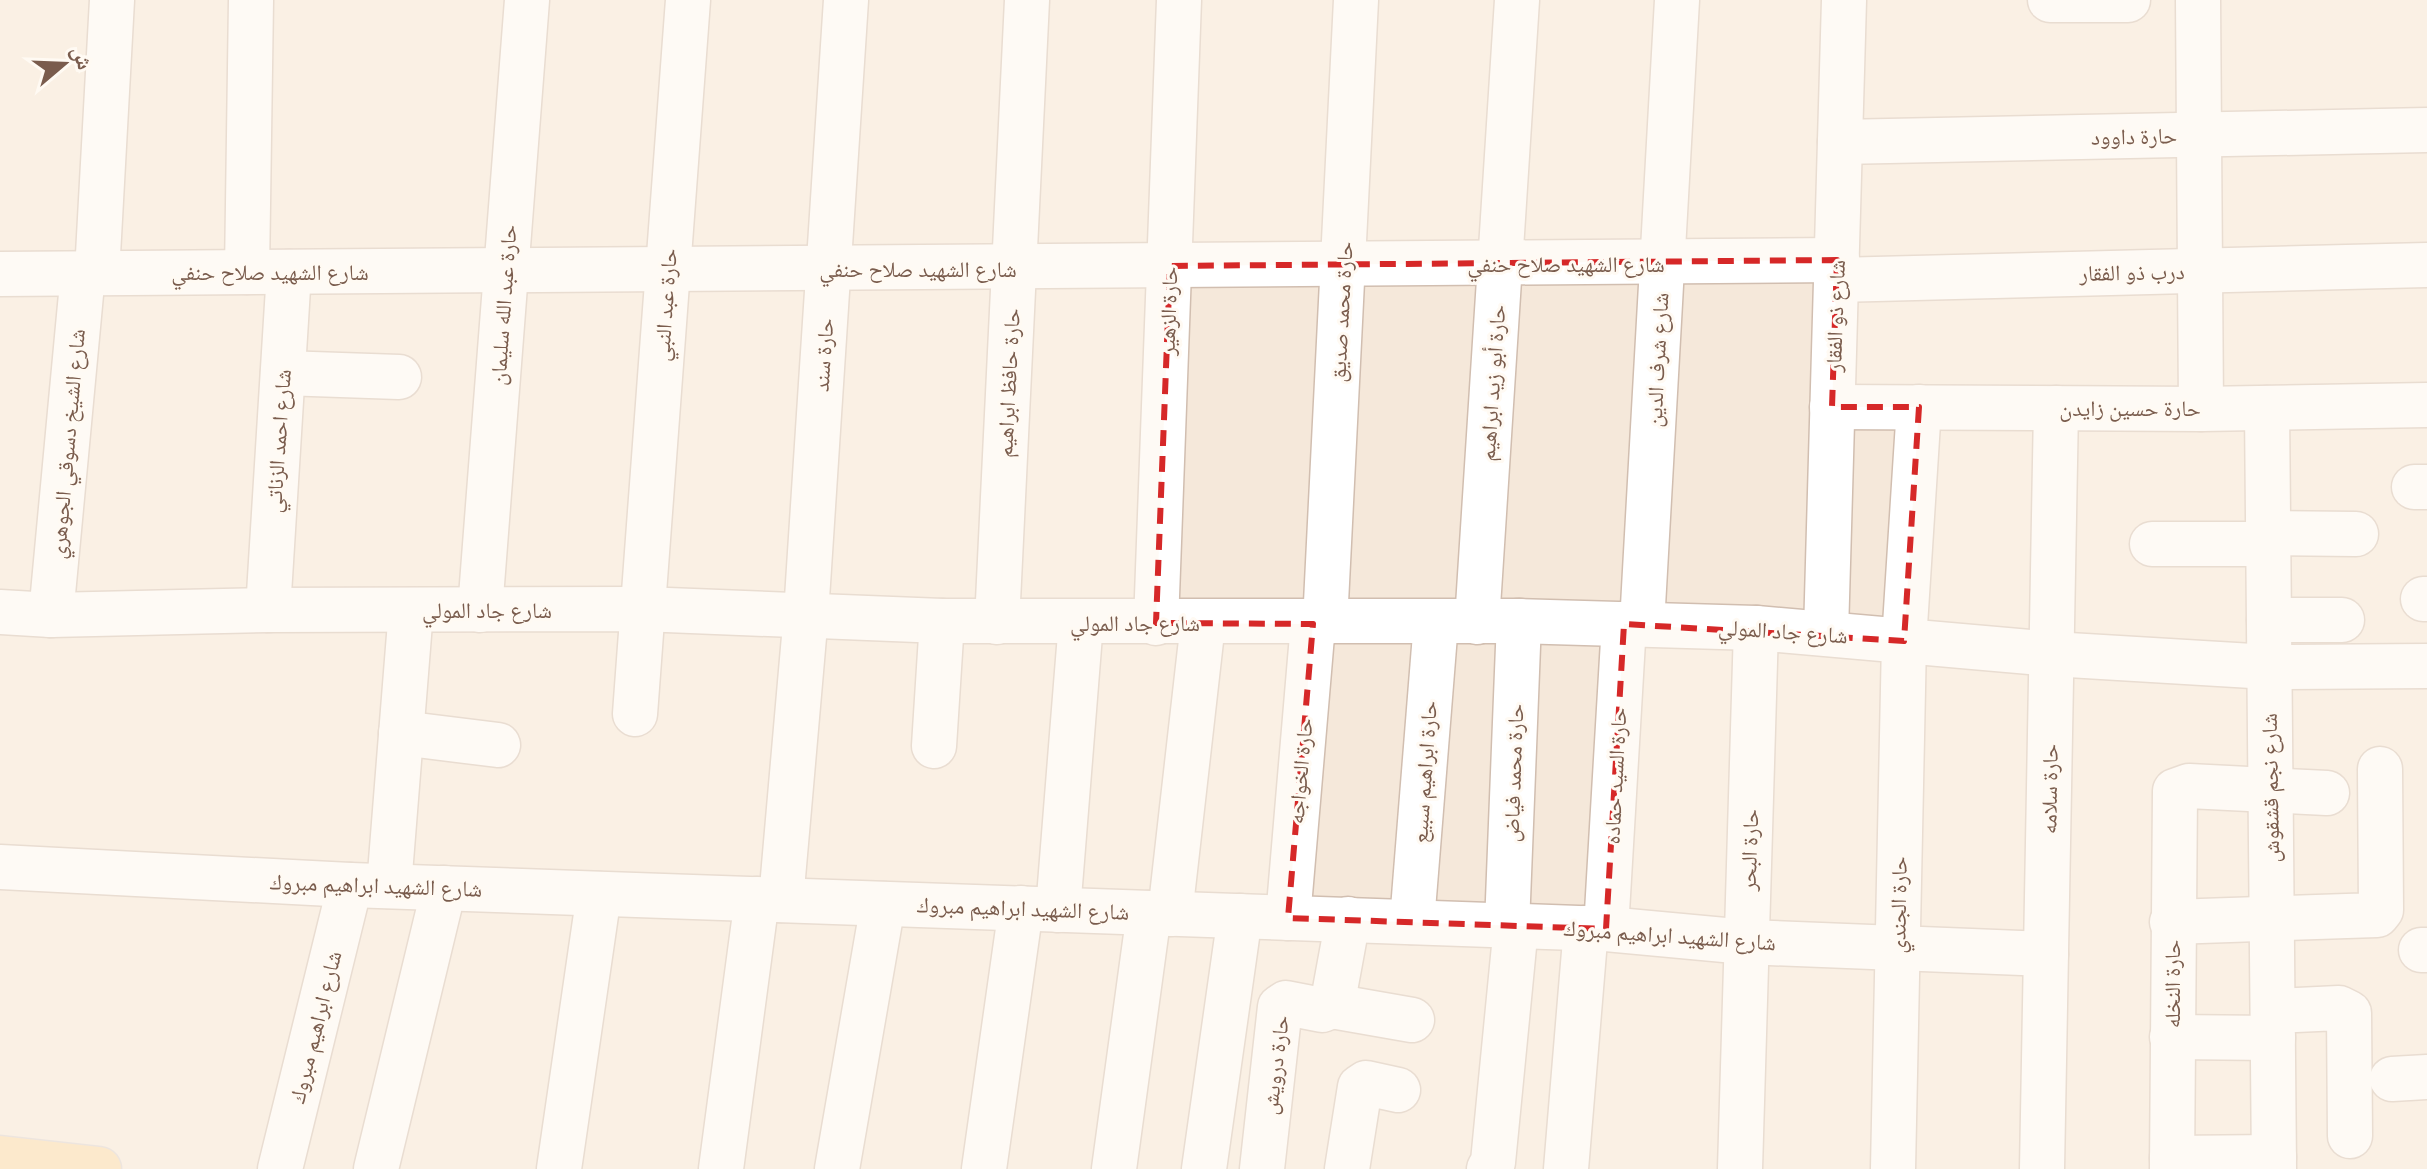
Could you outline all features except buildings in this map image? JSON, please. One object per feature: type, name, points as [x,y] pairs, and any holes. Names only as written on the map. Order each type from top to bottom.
[{"type":"main road","points":[[18,1163],[99,1169]]},
{"type":"street","name":"شارع الشيخ دسوقي الجوهري","points":[[51,615],[90,273],[112,0]]},
{"type":"street","name":"شارع احمد الزناتي","points":[[251,0],[268,272],[283,373],[268,610]]},
{"type":"street","name":"حارة عبد الله سليمان","points":[[480,610],[527,0]]},
{"type":"street","name":"حارة عبد النبي","points":[[635,714],[688,0]]},
{"type":"street","name":"حارة سند","points":[[721,1169],[769,899],[806,614],[846,0]]},
{"type":"street","name":"حارة حافظ ابراهيم","points":[[997,622],[1027,0]]},
{"type":"street","name":"حارة الزهير","points":[[1156,623],[1179,0]]},
{"type":"street","name":"حارة محمد صديق","points":[[1319,624],[1343,265],[1356,0]]},
{"type":"street","name":"حارة أبو زيد ابراهيم","points":[[1477,622],[1517,0]]},
{"type":"street","name":"شارع شرف الدين","points":[[1633,624],[1662,263],[1677,0]]},
{"type":"street","name":"شارع ذو الفقار","points":[[1826,633],[1844,0]]},
{"type":"street","points":[[2050,0],[2128,0]]},
{"type":"street","points":[[2198,0],[2201,409]]},
{"type":"street","name":"حارة داوود","points":[[1840,142],[2427,130]]},
{"type":"street","name":"شارع الشهيد صلاح حنفي","points":[[0,274],[1662,263],[1836,270]]},
{"type":"street","name":"درب ذو الفقار","points":[[1836,270],[2200,271],[2427,265]]},
{"type":"street","points":[[283,373],[399,377]]},
{"type":"street","name":"حارة حسين زايدن","points":[[1832,407],[2201,409],[2427,405]]},
{"type":"street","name":"حارة الجندي","points":[[1893,1169],[1904,641],[1919,407]]},
{"type":"street","name":"حارة سلامه","points":[[2042,1169],[2056,408]]},
{"type":"street","name":"شارع نجم قشقوش","points":[[2267,408],[2274,1163]]},
{"type":"street","points":[[2152,544],[2356,534]]},
{"type":"street","name":"شارع جاد المولي","points":[[0,612],[51,615],[268,610],[642,609],[997,622],[1633,624],[1756,628],[2052,654],[2269,667],[2427,666]]},
{"type":"street","name":"شارع ابراهيم مبروك","points":[[280,1169],[369,885],[401,733],[411,610]]},
{"type":"street","points":[[2269,620],[2342,620]]},
{"type":"street","points":[[934,746],[942,621]]},
{"type":"street","points":[[984,1169],[1040,909],[1081,622]]},
{"type":"street","name":"حارة ابراهيم سبيع","points":[[1412,922],[1477,622]]},
{"type":"street","name":"حارة محمد فياض","points":[[1477,622],[1512,925],[1493,1162],[1489,1169]]},
{"type":"street","points":[[1114,1169],[1160,913],[1203,623]]},
{"type":"street","name":"حارة الخواجه","points":[[1288,918],[1319,624]]},
{"type":"street","name":"حارة السيد حماده","points":[[1566,1169],[1633,624]]},
{"type":"street","name":"حارة البحر","points":[[1740,1169],[1756,628]]},
{"type":"street","points":[[401,733],[498,745]]},
{"type":"street","points":[[2172,922],[2374,916],[2381,910],[2380,769]]},
{"type":"street","name":"حارة النخله","points":[[2172,1163],[2173,798],[2175,791],[2189,786],[2270,790]]},
{"type":"street","points":[[2270,790],[2327,793]]},
{"type":"street","name":"شارع الشهيد ابراهيم مبروك","points":[[0,867],[599,894],[1596,928],[1746,942],[2046,954]]},
{"type":"street","points":[[376,1169],[444,888]]},
{"type":"street","points":[[559,1169],[599,894]]},
{"type":"street","points":[[837,1169],[883,904]]},
{"type":"street","points":[[1204,1169],[1240,916]]},
{"type":"street","points":[[1348,919],[1332,1006],[1412,1020]]},
{"type":"street","name":"حارة درويش","points":[[1262,1169],[1280,1007],[1286,1003],[1322,1010],[1332,1006]]},
{"type":"street","points":[[2172,1037],[2273,1025],[2339,1008],[2349,1013],[2350,1136]]},
{"type":"street","points":[[1347,1169],[1360,1087],[1370,1083],[1398,1090]]},
{"type":"street","points":[[2172,1163],[2274,1163]]},
{"type":"highlighted area","points":[[1837,260],[1832,407],[1919,407],[1904,641],[1624,624],[1606,929],[1288,918],[1313,624],[1156,623],[1170,266]]},
{"type":"shaded area","points":[[0,0],[2427,0],[2427,1169],[0,1169]]}]
